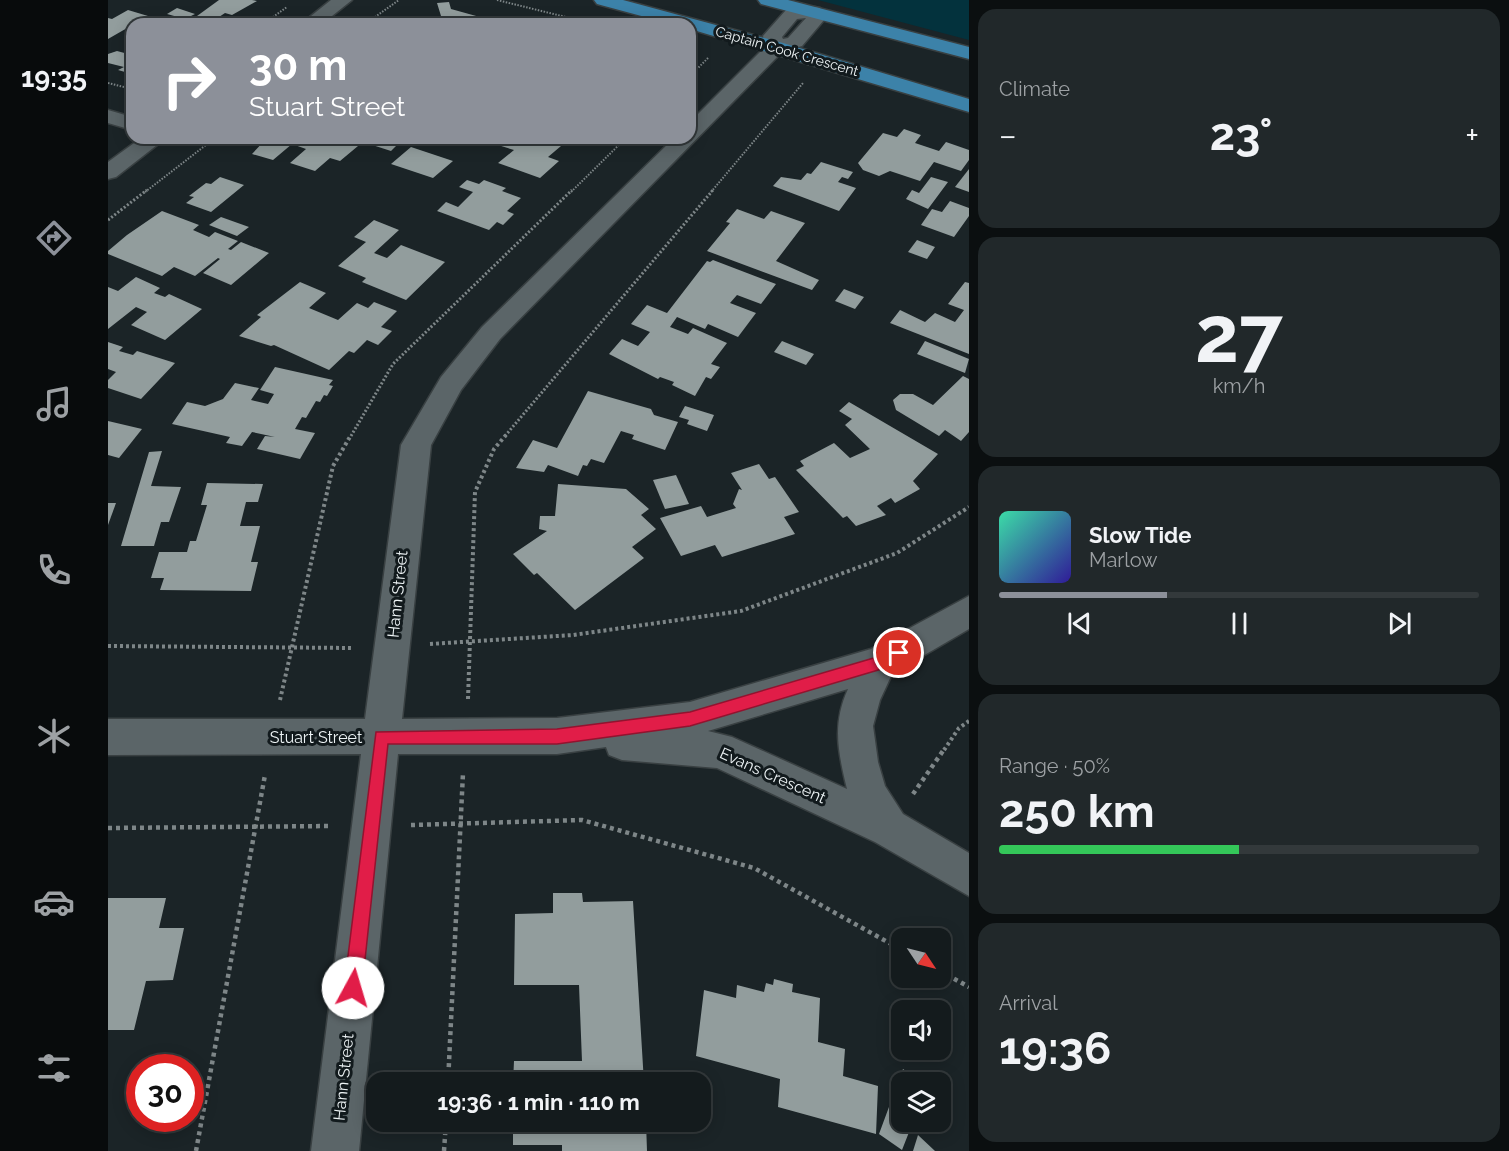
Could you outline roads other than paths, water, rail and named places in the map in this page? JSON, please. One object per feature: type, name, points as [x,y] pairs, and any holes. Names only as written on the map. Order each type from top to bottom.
[{"type":"main road","name":"Captain Cook Crescent","points":[[603,0],[669,18]]},
{"type":"main road","points":[[767,0],[969,53]]},
{"type":"main road","name":"Captain Cook Crescent","points":[[696,25],[776,47],[969,106]]},
{"type":"street","points":[[318,18],[343,0]]},
{"type":"street","points":[[696,128],[776,47],[772,36],[792,14],[814,12]]},
{"type":"street","points":[[108,116],[126,122]]},
{"type":"street","points":[[108,172],[146,144]]},
{"type":"street","name":"Hann Street","points":[[335,1151],[391,646],[417,445],[451,384],[491,333],[680,144]]},
{"type":"street","name":"Stuart Street","points":[[108,737],[557,736],[690,719],[880,663],[969,611]]},
{"type":"street","points":[[880,663],[862,698],[855,726],[859,762],[868,795],[889,828]]},
{"type":"street","name":"Evans Crescent","points":[[557,736],[719,750],[889,828],[969,876]]}]
